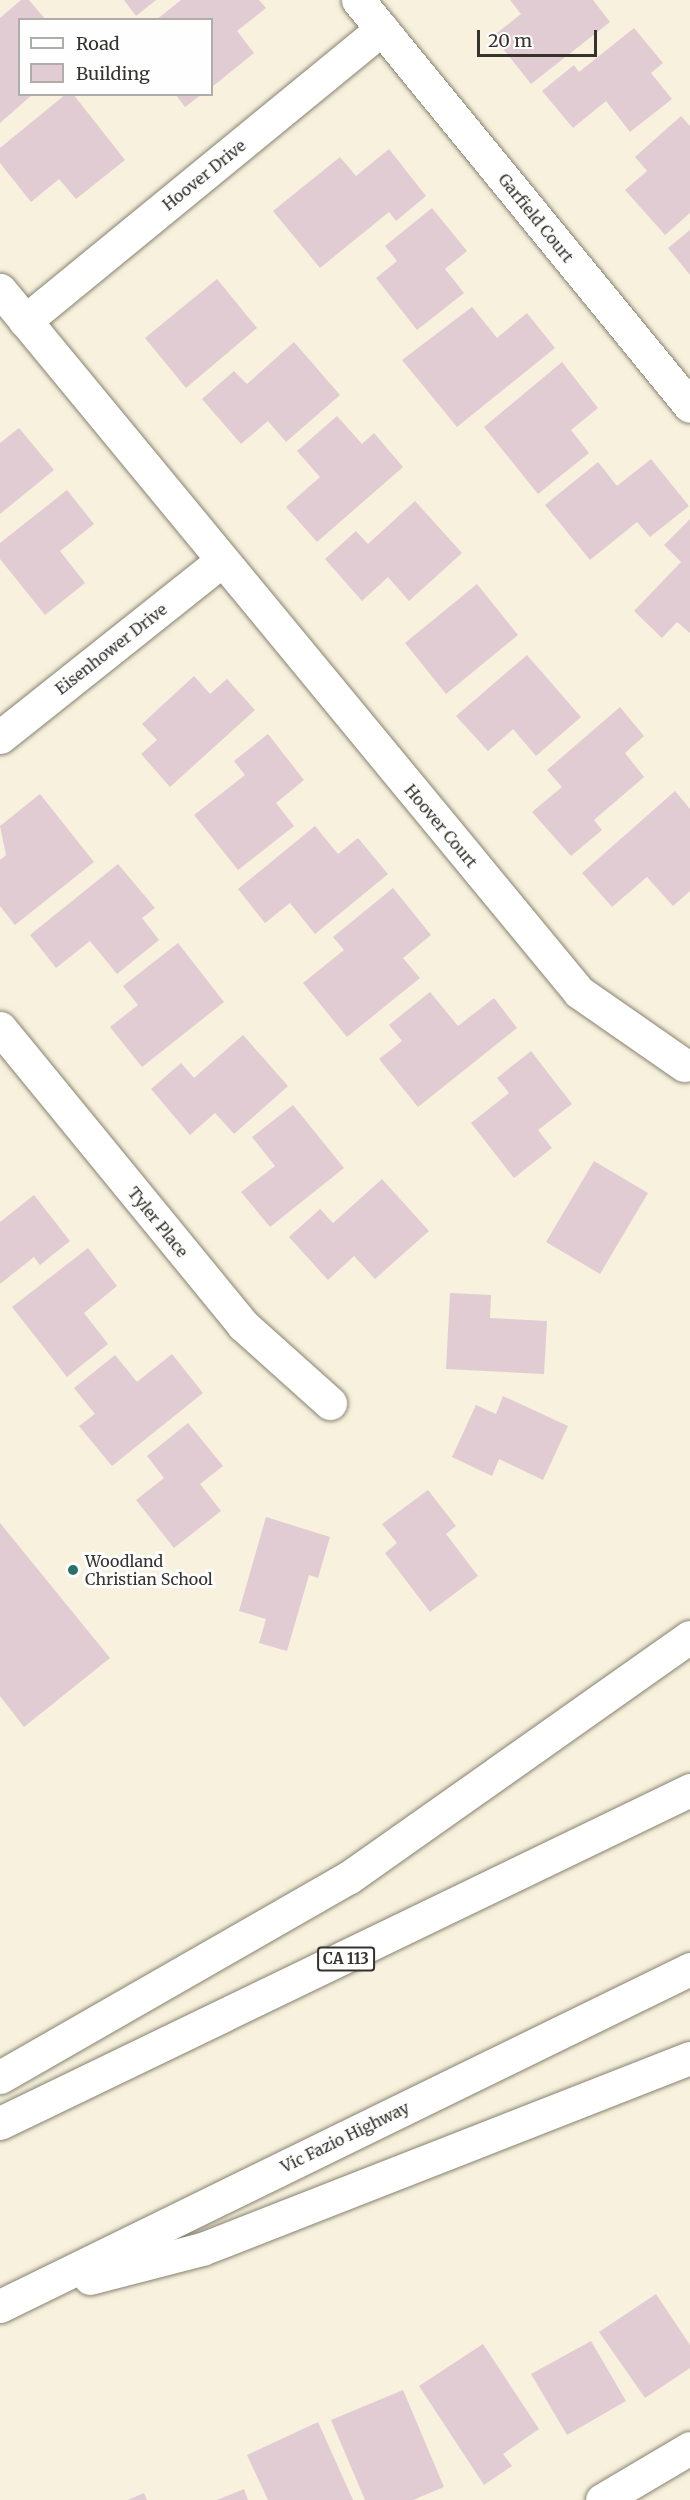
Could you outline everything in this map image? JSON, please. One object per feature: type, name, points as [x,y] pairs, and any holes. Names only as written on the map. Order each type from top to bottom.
[{"type":"main road","name":"Garfield Court","points":[[358,0],[690,406]]},
{"type":"main road","name":"Hoover Drive","points":[[25,321],[382,30]]},
{"type":"main road","points":[[0,290],[221,561]]},
{"type":"main road","name":"Eisenhower Drive","points":[[0,737],[221,561]]},
{"type":"main road","name":"Hoover Court","points":[[221,561],[579,992],[684,1065]]},
{"type":"main road","name":"Tyler Place","points":[[0,1028],[243,1325],[330,1403]]},
{"type":"main road","points":[[0,2077],[348,1878],[690,1637]]},
{"type":"main road","name":"CA 113","points":[[0,2123],[690,1790]]},
{"type":"main road","name":"Vic Fazio Highway","points":[[14,2300],[690,1969]]},
{"type":"main road","points":[[14,2300],[202,2249],[690,2058]]},
{"type":"main road","points":[[602,2500],[690,2448]]},
{"type":"building","points":[[21,0],[29,0],[44,18],[18,18],[18,96],[31,96],[0,123],[0,18]]},
{"type":"building","points":[[124,0],[156,0],[136,16]]},
{"type":"building","points":[[181,0],[259,0],[266,8],[237,31],[254,53],[213,86],[213,18],[158,18]]},
{"type":"building","points":[[510,0],[593,0],[610,22],[531,84],[493,36],[521,14]]},
{"type":"building","points":[[634,28],[663,63],[651,73],[672,99],[630,132],[606,101],[573,128],[542,91],[574,65],[579,72]]},
{"type":"building","points":[[64,96],[75,96],[125,160],[76,199],[59,179],[31,202],[0,163],[0,148]]},
{"type":"building","points":[[177,96],[199,96],[185,107]]},
{"type":"building","points":[[681,116],[690,126],[690,213],[665,235],[625,190],[647,171],[635,157]]},
{"type":"building","points":[[389,149],[426,196],[396,221],[389,212],[320,268],[273,211],[340,157],[356,176]]},
{"type":"building","points":[[432,208],[467,251],[445,269],[464,293],[417,330],[376,278],[397,261],[385,246]]},
{"type":"building","points":[[690,230],[690,275],[668,248]]},
{"type":"building","points":[[217,279],[257,328],[186,388],[145,338]]},
{"type":"building","points":[[472,307],[497,338],[527,313],[555,348],[457,427],[402,360]]},
{"type":"building","points":[[294,342],[340,395],[286,442],[268,421],[241,444],[202,399],[234,371],[247,384]]},
{"type":"building","points":[[562,362],[598,408],[571,430],[589,453],[538,494],[484,427]]},
{"type":"building","points":[[337,416],[362,444],[374,433],[403,467],[317,542],[286,507],[320,477],[297,451]]},
{"type":"building","points":[[19,428],[54,470],[0,514],[0,443]]},
{"type":"building","points":[[651,459],[689,506],[650,537],[637,522],[590,560],[545,505],[598,462],[617,486]]},
{"type":"building","points":[[67,490],[94,524],[60,551],[85,583],[45,615],[0,559],[0,543]]},
{"type":"building","points":[[415,501],[462,553],[409,601],[388,577],[362,601],[325,559],[356,531],[368,544]]},
{"type":"building","points":[[690,519],[690,633],[677,622],[662,638],[634,611],[681,562],[664,545]]},
{"type":"building","points":[[477,584],[518,635],[446,694],[405,643]]},
{"type":"building","points":[[527,655],[581,717],[536,756],[513,729],[488,751],[456,716]]},
{"type":"building","points":[[194,676],[210,694],[227,679],[255,710],[170,787],[141,754],[157,740],[142,724]]},
{"type":"building","points":[[620,707],[644,736],[625,753],[644,777],[594,820],[602,830],[571,856],[532,812],[562,787],[547,770]]},
{"type":"building","points":[[268,734],[304,780],[276,803],[294,826],[238,870],[194,815],[245,775],[234,761]]},
{"type":"building","points":[[675,791],[690,809],[690,891],[673,906],[647,877],[612,907],[582,873]]},
{"type":"building","points":[[40,794],[94,862],[15,925],[0,906],[0,860],[6,855],[0,826]]},
{"type":"building","points":[[315,826],[338,854],[358,838],[388,874],[315,934],[290,903],[265,923],[238,889]]},
{"type":"building","points":[[118,864],[155,908],[142,918],[159,940],[117,974],[90,941],[56,968],[30,935]]},
{"type":"building","points":[[393,888],[431,935],[403,958],[420,978],[347,1037],[303,983],[344,950],[333,937]]},
{"type":"building","points":[[178,943],[224,1002],[142,1067],[110,1027],[138,1005],[123,986]]},
{"type":"building","points":[[430,992],[458,1026],[494,998],[517,1028],[418,1107],[379,1059],[402,1041],[389,1025]]},
{"type":"building","points":[[243,1035],[288,1086],[234,1134],[215,1113],[190,1135],[151,1089],[181,1063],[194,1078]]},
{"type":"building","points":[[531,1051],[572,1104],[538,1130],[552,1148],[514,1178],[471,1123],[509,1093],[497,1078]]},
{"type":"building","points":[[293,1105],[344,1168],[270,1227],[241,1192],[275,1166],[252,1137]]},
{"type":"building","points":[[594,1161],[648,1193],[600,1274],[546,1242]]},
{"type":"building","points":[[382,1179],[429,1231],[375,1279],[354,1256],[328,1280],[289,1237],[320,1209],[333,1223]]},
{"type":"building","points":[[34,1195],[70,1241],[40,1265],[34,1257],[0,1284],[0,1222]]},
{"type":"building","points":[[88,1248],[117,1286],[84,1313],[108,1344],[67,1377],[12,1307]]},
{"type":"building","points":[[450,1293],[491,1295],[490,1318],[547,1321],[544,1374],[446,1369]]},
{"type":"building","points":[[172,1354],[203,1393],[112,1466],[79,1426],[95,1414],[74,1388],[115,1355],[137,1382]]},
{"type":"building","points":[[503,1396],[568,1426],[543,1480],[499,1459],[492,1476],[452,1457],[476,1405],[496,1414]]},
{"type":"building","points":[[188,1423],[223,1466],[200,1484],[221,1511],[174,1548],[136,1500],[164,1478],[147,1456]]},
{"type":"building","points":[[428,1490],[456,1526],[446,1534],[478,1576],[430,1612],[385,1553],[397,1543],[382,1524]]},
{"type":"building","points":[[266,1517],[330,1537],[318,1578],[309,1575],[287,1651],[259,1643],[266,1619],[239,1611]]},
{"type":"building","points":[[0,1523],[110,1658],[24,1727],[0,1696]]},
{"type":"building","points":[[656,2294],[690,2345],[690,2368],[645,2398],[599,2332]]},
{"type":"building","points":[[591,2341],[626,2401],[567,2435],[531,2374]]},
{"type":"building","points":[[483,2344],[539,2429],[503,2454],[512,2466],[484,2485],[419,2386]]},
{"type":"building","points":[[403,2390],[444,2487],[413,2500],[365,2500],[331,2420]]},
{"type":"building","points":[[318,2422],[353,2500],[268,2500],[247,2455]]},
{"type":"building","points":[[244,2489],[248,2500],[217,2500]]},
{"type":"building","points":[[144,2493],[147,2500],[128,2500]]},
{"type":"place","name":"Woodland Christian School","points":[[73,1570]]}]
